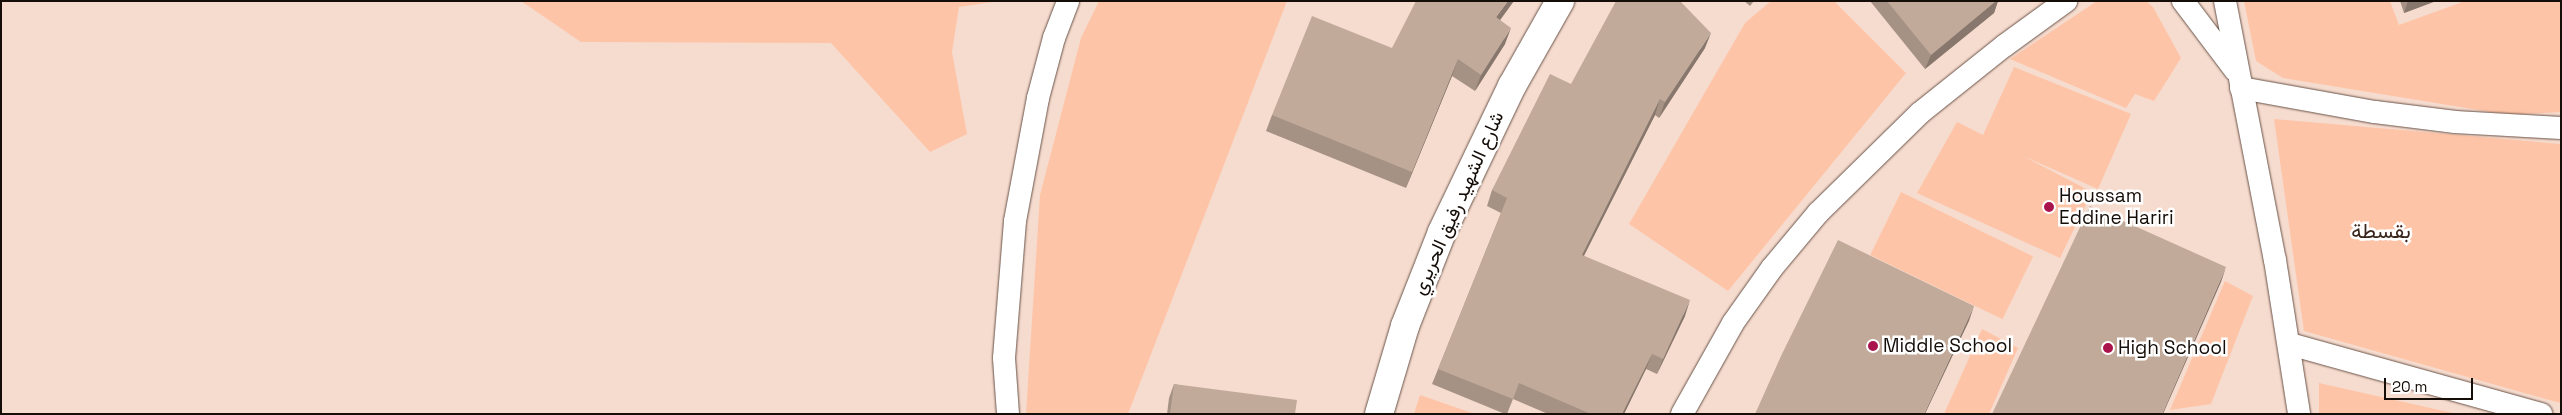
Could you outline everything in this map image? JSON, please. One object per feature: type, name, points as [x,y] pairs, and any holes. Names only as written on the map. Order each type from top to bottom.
[{"type":"street","points":[[1008,414],[1004,358],[1015,221],[1038,98],[1054,38],[1068,1]]},
{"type":"street","name":"شارع الشهيد رفيق الحريري","points":[[1379,414],[1402,334],[1442,232],[1512,86],[1560,1]]},
{"type":"street","points":[[1682,414],[1733,323],[1772,268],[1818,213],[1920,113],[2004,46],[2066,1]]},
{"type":"street","points":[[2183,1],[2240,81],[2375,112],[2515,127],[2561,128]]},
{"type":"street","points":[[2225,1],[2290,344],[2300,414]]},
{"type":"street","points":[[2290,344],[2541,414]]},
{"type":"shaded area","points":[[521,1],[999,1],[959,7],[952,52],[967,134],[930,152],[831,43],[581,42]]},
{"type":"shaded area","points":[[1099,1],[1287,1],[1128,414],[1026,414],[1040,195],[1081,38]]},
{"type":"shaded area","points":[[1771,1],[1834,1],[1906,73],[1728,291],[1629,224],[1745,23]]},
{"type":"shaded area","points":[[2097,1],[2146,1],[2153,7],[2181,58],[2154,101],[2135,94],[2126,108],[2010,59]]},
{"type":"shaded area","points":[[2244,1],[2390,1],[2399,25],[2465,1],[2561,1],[2561,112],[2509,115],[2283,78],[2256,61]]},
{"type":"shaded area","points":[[2014,67],[2131,114],[2098,189],[2023,156],[2092,192],[2060,258],[1917,193],[1957,122],[1983,135]]},
{"type":"shaded area","points":[[2274,119],[2561,144],[2560,403],[2304,331]]},
{"type":"shaded area","points":[[1901,192],[2033,256],[2002,319],[1870,255]]},
{"type":"shaded area","points":[[2225,281],[2253,296],[2211,404],[2170,410]]},
{"type":"shaded area","points":[[1982,329],[2018,348],[1989,414],[1944,414]]},
{"type":"shaded area","points":[[2319,383],[2457,414],[2319,414]]},
{"type":"shaded area","points":[[1420,395],[1475,414],[1414,414]]},
{"type":"building","points":[[1416,1],[1508,1],[1496,17],[1511,28],[1481,75],[1458,59],[1412,172],[1272,115],[1312,16],[1392,48]]},
{"type":"building","points":[[1616,1],[1680,1],[1711,33],[1665,102],[1660,99],[1582,255],[1690,300],[1663,359],[1652,354],[1622,414],[1591,414],[1519,383],[1513,399],[1438,369],[1507,198],[1492,190],[1550,74],[1571,84]]},
{"type":"building","points":[[1887,1],[1996,1],[1931,55]]},
{"type":"building","name":"High School","points":[[2090,206],[2226,267],[2162,414],[1992,414]]},
{"type":"building","name":"Middle School","points":[[1838,240],[1974,306],[1924,414],[1755,414],[1781,356]]},
{"type":"building","points":[[1174,384],[1297,400],[1295,414],[1170,414]]},
{"type":"place","name":"Houssam Eddine Hariri","points":[[2049,207]]},
{"type":"place","name":"Middle School","points":[[1873,346]]},
{"type":"place","name":"High School","points":[[2108,348]]},
{"type":"district","name":"بقسطة","points":[[2381,231]]}]
